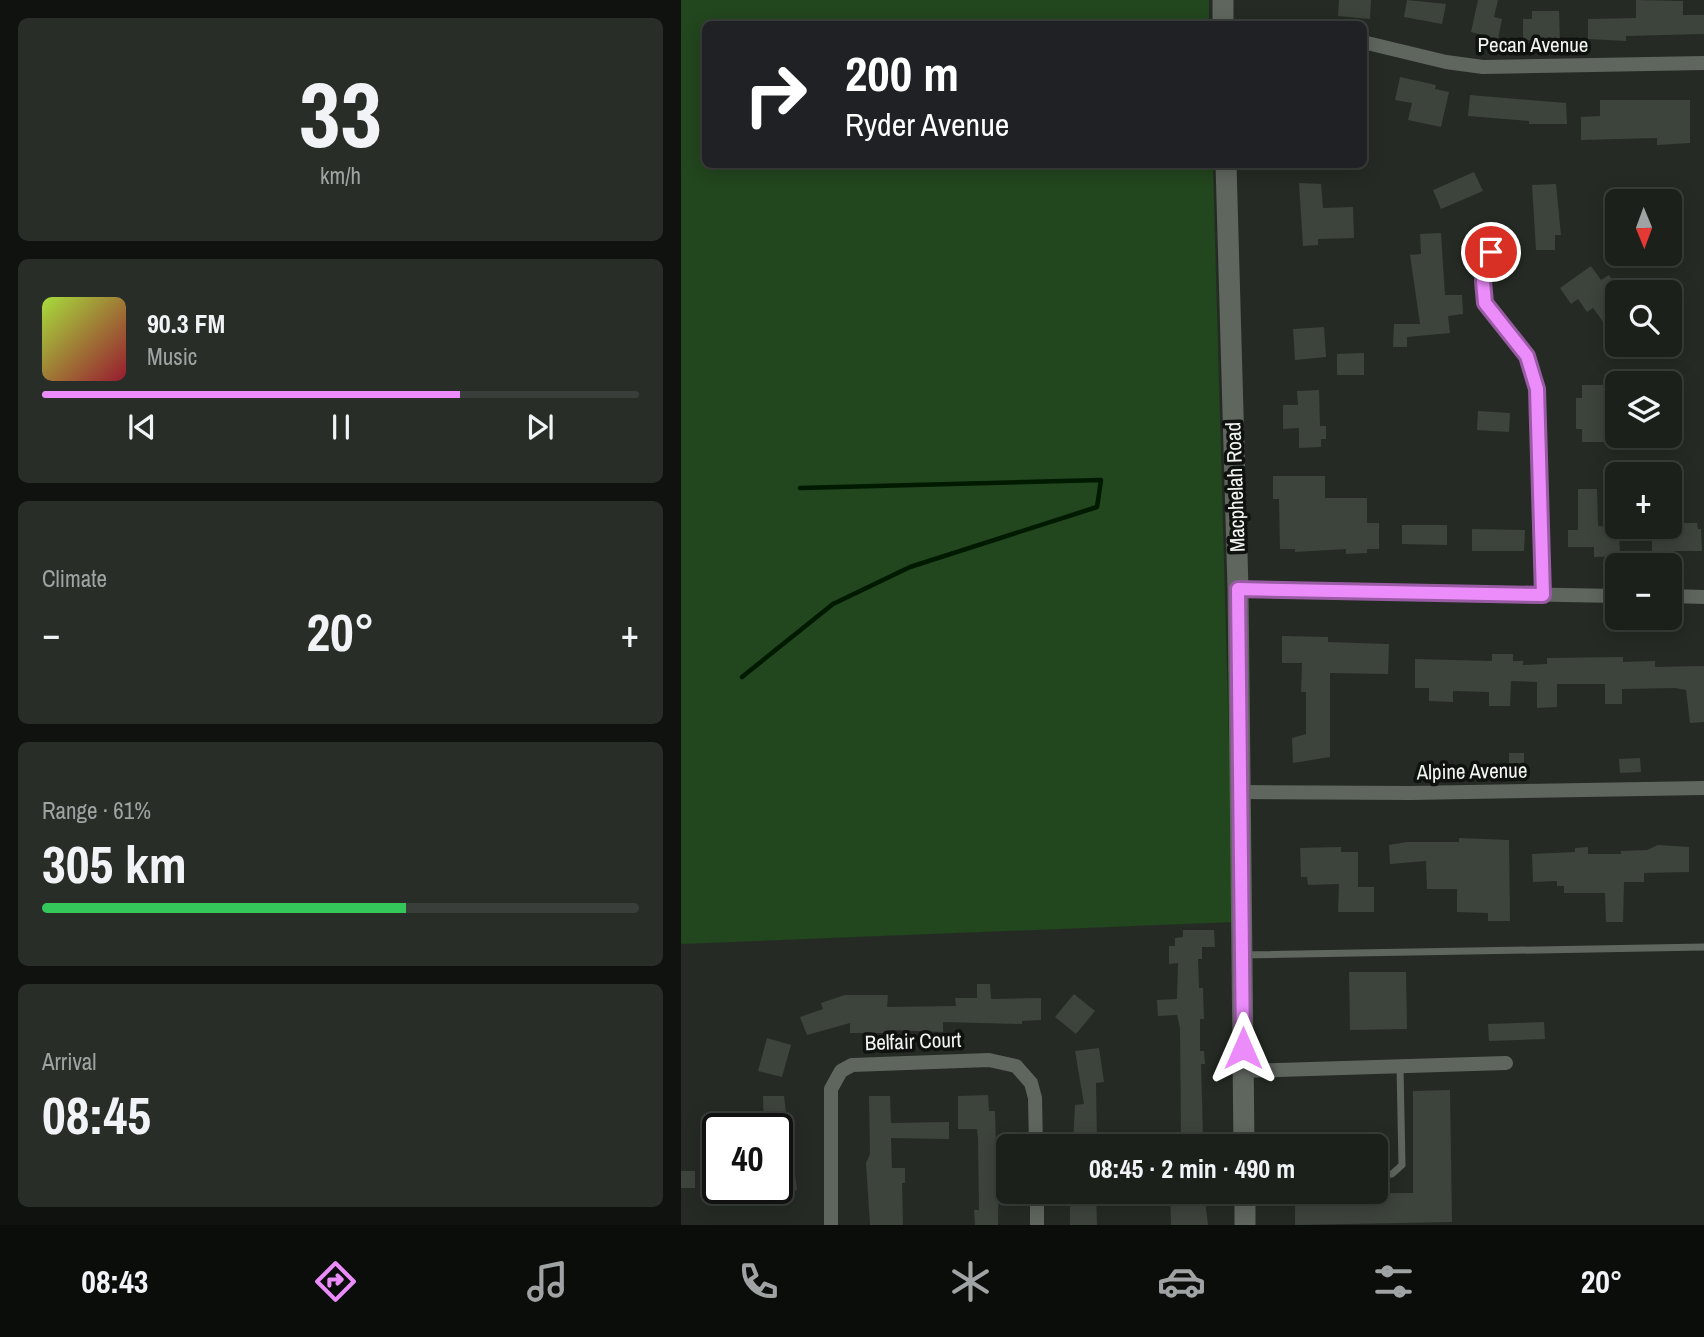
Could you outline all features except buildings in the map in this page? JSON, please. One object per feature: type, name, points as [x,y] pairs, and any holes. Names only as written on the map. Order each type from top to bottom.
[{"type":"street","points":[[1223,0],[1223,21]]},
{"type":"street","name":"Pecan Avenue","points":[[1367,43],[1446,62],[1484,67],[1704,63]]},
{"type":"street","name":"Macphelah Road","points":[[1226,168],[1238,589],[1244,1134]]},
{"type":"street","points":[[1491,252],[1483,281],[1485,303],[1527,356],[1537,389],[1543,595]]},
{"type":"street","points":[[1238,589],[1605,596]]},
{"type":"street","points":[[1682,596],[1704,597]]},
{"type":"street","name":"Alpine Avenue","points":[[1241,792],[1411,793],[1704,788]]},
{"type":"street","name":"Belfair Court","points":[[831,1225],[829,1105],[834,1081],[841,1071],[852,1065],[989,1060],[1016,1066],[1031,1083],[1035,1098],[1036,1134]]},
{"type":"street","points":[[1243,1071],[1506,1063]]},
{"type":"street","points":[[1037,1204],[1037,1225]]},
{"type":"street","points":[[1245,1204],[1245,1225]]},
{"type":"lane","points":[[1242,955],[1704,947]]},
{"type":"lane","points":[[1388,1174],[1403,1165],[1400,1066]]},
{"type":"green space","points":[[681,0],[1209,0],[1209,21],[702,21],[702,168],[1213,168],[1234,922],[681,944]]},
{"type":"waterway","points":[[742,677],[833,604],[910,567],[1097,507],[1101,480],[800,488]]},
{"type":"route","points":[[1243,1048],[1238,589],[1543,595],[1538,509],[1537,389],[1533,371],[1521,346],[1485,303],[1483,281],[1491,252]]}]
